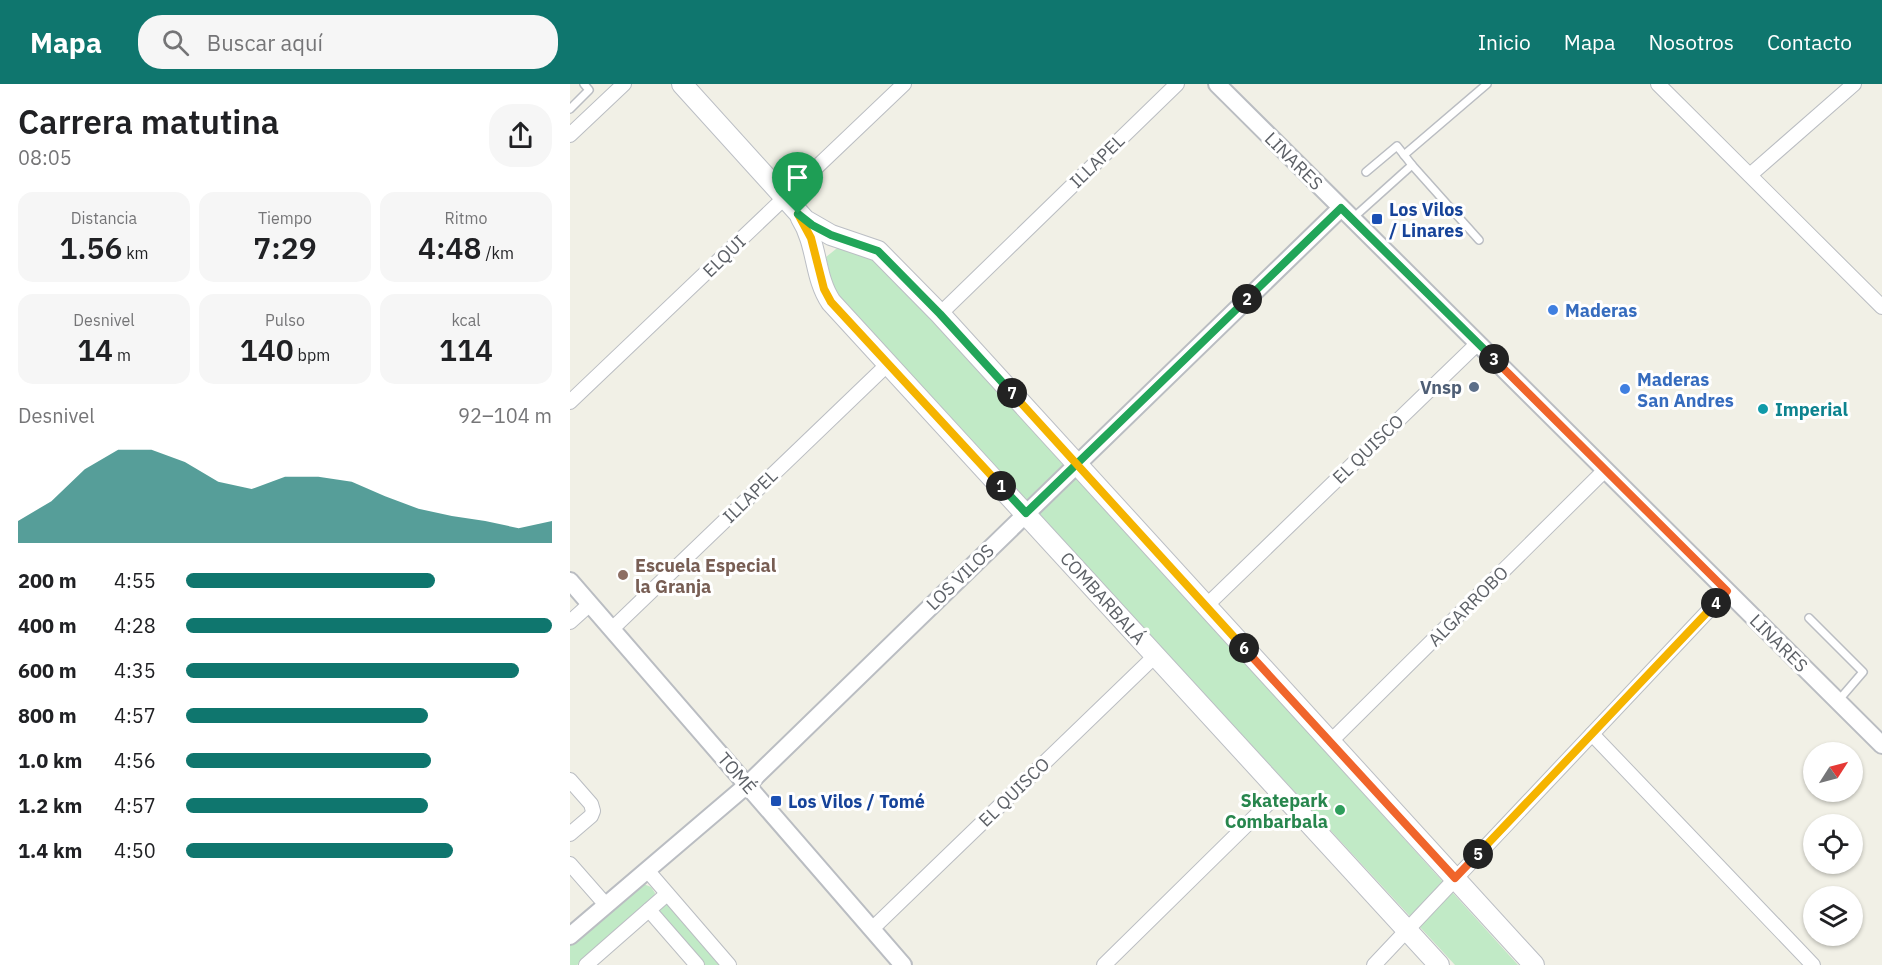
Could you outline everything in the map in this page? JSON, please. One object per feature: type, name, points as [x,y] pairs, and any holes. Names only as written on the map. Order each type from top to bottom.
[{"type":"main road","name":"COMBARBALÁ","points":[[682,84],[798,214],[811,238],[824,289],[831,302],[1439,965]]},
{"type":"main road","name":"COMBARBALÁ","points":[[798,214],[820,230],[878,251],[940,314],[1534,965]]},
{"type":"main road","points":[[817,263],[827,246],[842,238]]},
{"type":"street","points":[[570,135],[624,84]]},
{"type":"street","name":"ELQUI","points":[[570,402],[904,84]]},
{"type":"street","name":"ILLAPEL","points":[[940,314],[1177,84]]},
{"type":"street","name":"LINARES","points":[[1217,84],[1882,745]]},
{"type":"street","points":[[1658,84],[1882,307]]},
{"type":"street","points":[[1750,176],[1854,84]]},
{"type":"street","name":"LOS VILOS","points":[[570,936],[747,784],[1077,464],[1347,213]]},
{"type":"street","name":"EL QUISCO","points":[[1206,606],[1478,343]]},
{"type":"street","name":"ILLAPEL","points":[[612,629],[889,363]]},
{"type":"street","name":"ALGARROBO","points":[[1330,742],[1605,470]]},
{"type":"street","name":"TOMÉ","points":[[570,581],[903,965]]},
{"type":"street","points":[[1374,965],[1727,591]]},
{"type":"street","points":[[570,622],[590,604]]},
{"type":"street","name":"EL QUISCO","points":[[872,929],[1156,655]]},
{"type":"street","points":[[1592,734],[1813,965]]},
{"type":"street","points":[[570,780],[591,804],[593,811],[591,816],[570,834]]},
{"type":"street","points":[[1104,965],[1280,792]]},
{"type":"street","points":[[570,864],[606,905]]},
{"type":"street","points":[[647,870],[729,965]]},
{"type":"street","points":[[585,965],[667,894]]},
{"type":"street","points":[[649,910],[697,965]]},
{"type":"lane","points":[[570,109],[589,90],[584,84]]},
{"type":"lane","points":[[1404,155],[1487,84]]},
{"type":"lane","points":[[1366,172],[1397,146],[1479,240]]},
{"type":"lane","points":[[1347,213],[1412,165]]},
{"type":"lane","points":[[1809,618],[1863,672],[1838,701]]},
{"type":"green space","points":[[841,245],[877,255],[1518,965],[1455,965],[835,295],[826,257]]},
{"type":"green space","points":[[641,883],[651,887],[655,893],[653,899],[577,965],[570,965],[570,942]]},
{"type":"green space","points":[[665,903],[719,965],[702,965],[657,912]]},
{"type":"place","name":"Los Vilos / Linares","points":[[1377,219]]},
{"type":"place","name":"Maderas","points":[[1553,310]]},
{"type":"place","name":"Vnsp","points":[[1474,387]]},
{"type":"place","name":"Maderas San Andres","points":[[1625,389]]},
{"type":"place","name":"Imperial","points":[[1763,409]]},
{"type":"place","name":"Escuela Especial la Granja","points":[[623,575]]},
{"type":"place","name":"Los Vilos / Tomé","points":[[776,801]]},
{"type":"place","name":"Skatepark Combarbala","points":[[1340,810]]},
{"type":"route","points":[[798,214],[808,230],[824,289],[831,302],[1026,513],[1077,464],[1084,458],[1341,208],[1727,591],[1455,878],[1077,464],[948,323],[940,314],[884,255],[872,248],[820,230],[798,214]]}]
